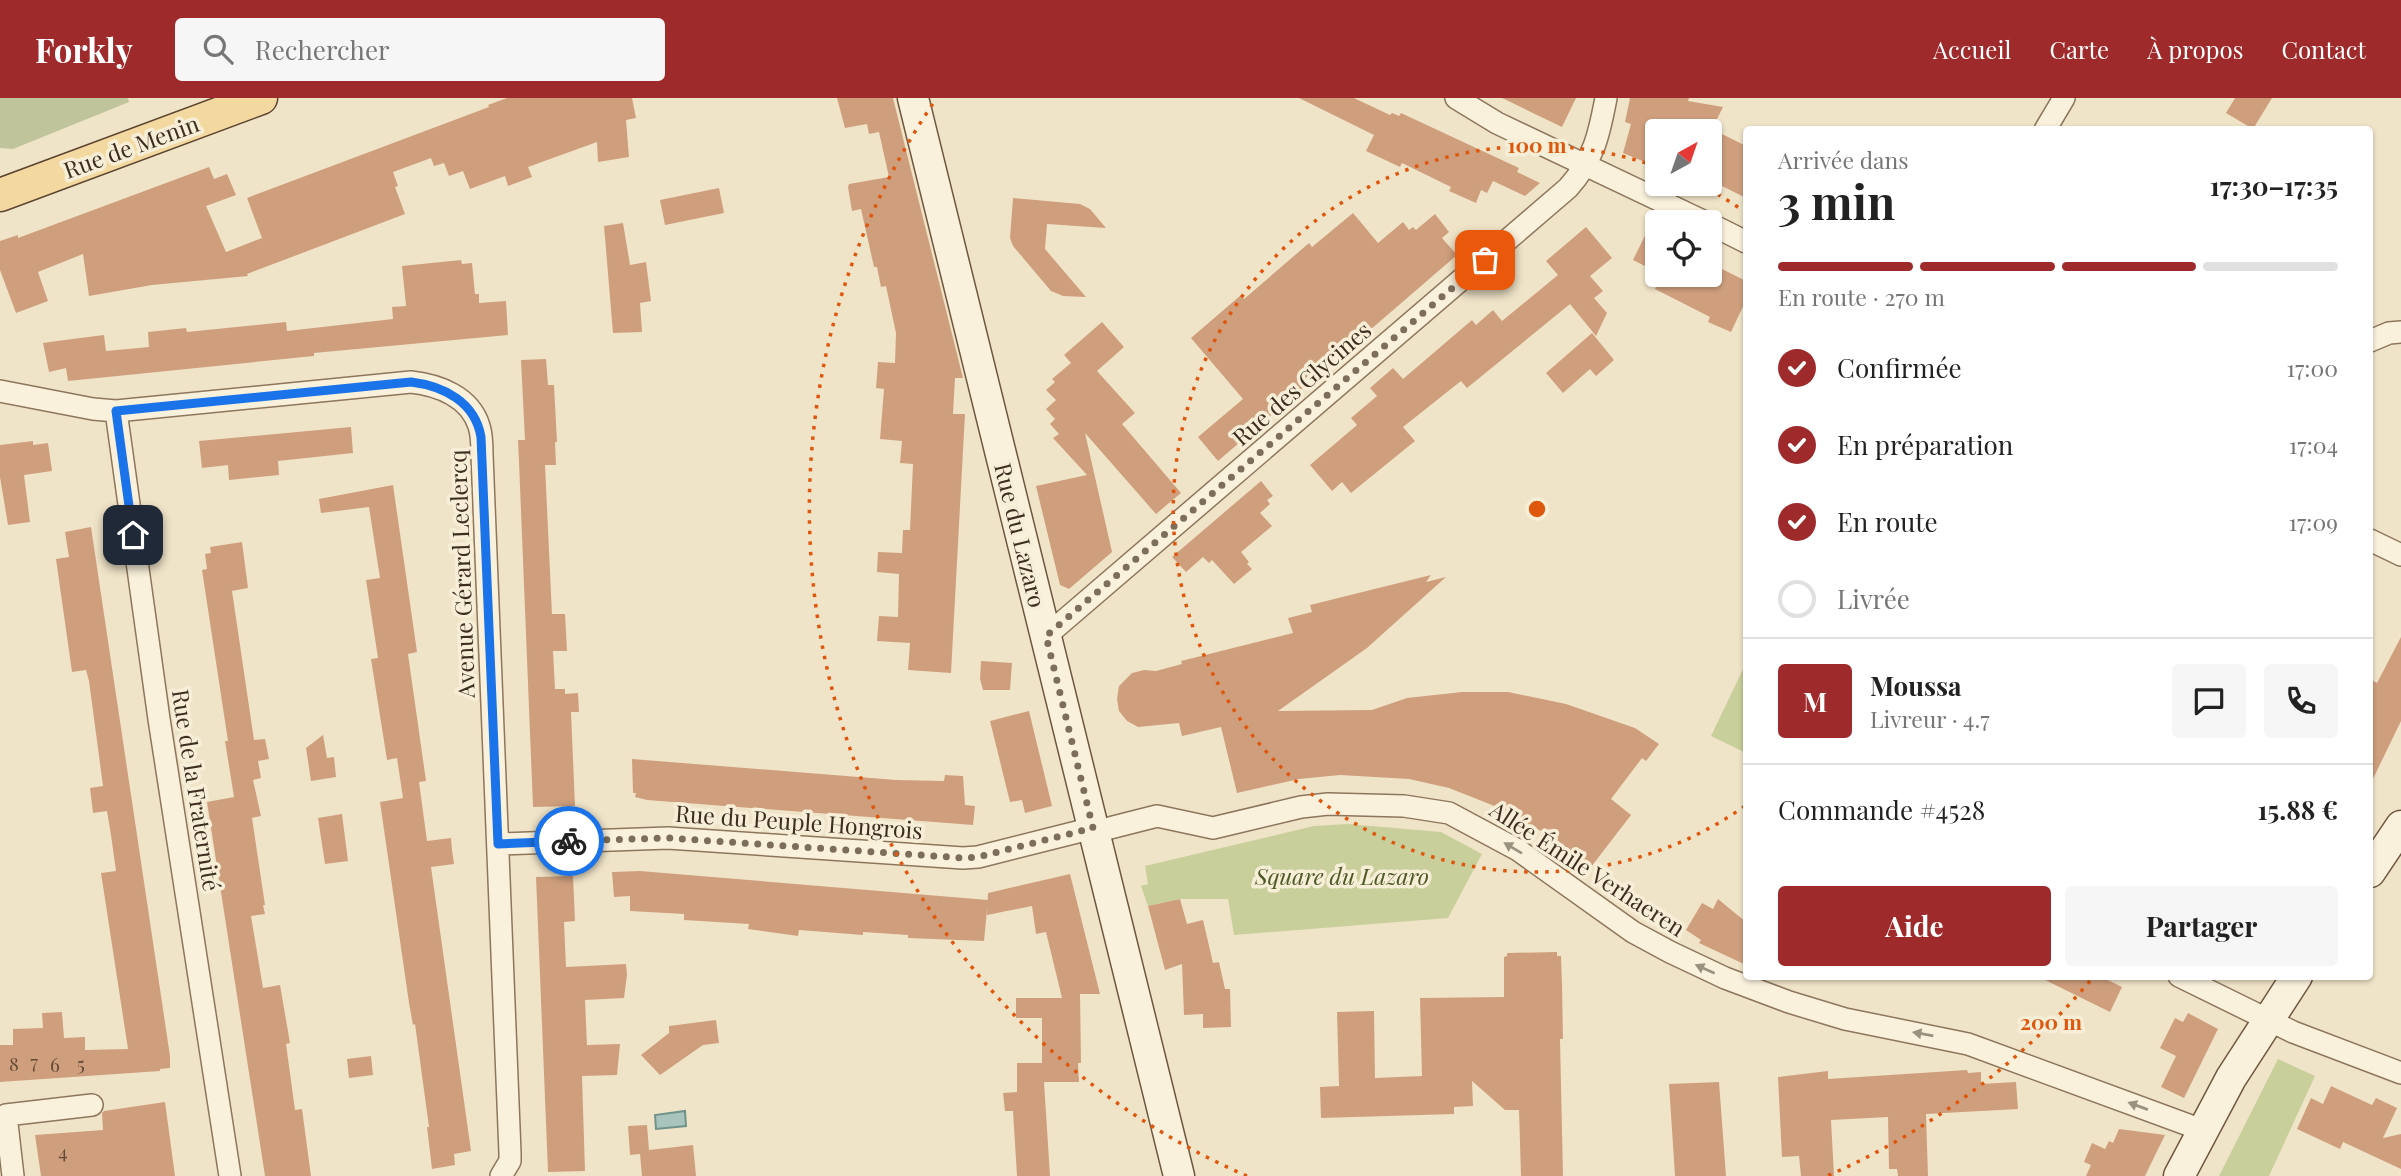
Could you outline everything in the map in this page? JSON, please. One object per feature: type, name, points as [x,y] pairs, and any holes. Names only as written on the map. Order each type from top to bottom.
[{"type":"main road","name":"Rue de Menin","points":[[0,173],[204,105],[261,98]]},
{"type":"main road","name":"Rue de Menin","points":[[0,195],[204,105]]},
{"type":"street","name":"Rue du Lazaro","points":[[913,98],[1179,1176]]},
{"type":"street","points":[[1456,98],[1497,123],[1680,210]]},
{"type":"street","points":[[1587,166],[1597,143],[1606,98]]},
{"type":"street","points":[[2047,126],[2064,98]]},
{"type":"street","name":"Rue des Glycines","points":[[1046,636],[1527,224],[1568,188],[1587,166]]},
{"type":"street","points":[[1722,230],[1743,241]]},
{"type":"street","points":[[2373,340],[2389,333],[2401,332]]},
{"type":"street","name":"Avenue Gérard Leclercq","points":[[0,391],[116,411],[411,382],[448,391],[470,409],[479,426],[482,455],[498,844],[510,1153],[510,1161],[501,1176]]},
{"type":"street","name":"Rue de la Fraternité","points":[[116,411],[159,719],[230,1176]]},
{"type":"street","points":[[2373,541],[2401,555]]},
{"type":"street","name":"Allée Émile Verhaeren","points":[[1094,830],[1157,816],[1213,828],[1301,807],[1328,804],[1404,806],[1449,813],[1518,850],[1633,932],[1725,978],[1773,997],[1861,1023],[1939,1037],[1975,1047],[2202,1130]]},
{"type":"street","points":[[2373,868],[2401,826]]},
{"type":"street","name":"Rue du Peuple Hongrois","points":[[498,844],[668,838],[964,858],[1094,830]]},
{"type":"street","points":[[2187,980],[2322,1044],[2401,1073]]},
{"type":"street","points":[[2179,1176],[2202,1130],[2267,1020],[2294,980]]},
{"type":"street","points":[[13,1176],[3,1115],[92,1105]]},
{"type":"green space","points":[[0,98],[128,98],[129,102],[13,149],[0,148]]},
{"type":"green space","points":[[1743,669],[1743,752],[1711,736]]},
{"type":"green space","name":"Square du Lazaro","points":[[1348,824],[1441,832],[1482,854],[1448,918],[1234,935],[1228,899],[1180,899],[1148,906],[1141,886],[1148,884],[1145,866],[1314,826]]},
{"type":"green space","points":[[2278,1059],[2315,1076],[2269,1176],[2219,1176]]},
{"type":"water","points":[[685,1111],[686,1126],[656,1129],[655,1115]]},
{"type":"building","points":[[507,98],[632,98],[636,118],[626,120],[629,157],[598,162],[597,142],[528,167],[532,177],[508,186],[505,176],[470,189],[463,171],[449,176],[444,163],[434,166],[431,158],[393,172],[398,186],[395,187],[405,214],[247,274],[248,276],[152,285],[89,296],[83,254],[38,272],[48,301],[16,313],[0,270],[0,241],[18,235],[18,238],[209,167],[214,179],[227,174],[236,195],[206,206],[226,252],[262,238],[247,198]]},
{"type":"building","points":[[837,98],[893,98],[963,378],[955,378],[953,414],[965,414],[951,673],[908,670],[910,643],[877,641],[879,616],[898,617],[899,574],[877,572],[878,552],[902,553],[903,530],[910,530],[913,464],[900,463],[902,441],[880,439],[884,389],[876,388],[878,362],[895,363],[896,333],[886,286],[881,287],[877,267],[874,267],[861,209],[852,211],[848,187],[849,184],[889,177],[879,132],[869,134],[867,124],[845,128]]},
{"type":"building","points":[[1299,98],[1354,98],[1390,115],[1392,113],[1399,116],[1401,113],[1519,168],[1517,172],[1540,183],[1525,196],[1493,181],[1487,193],[1481,190],[1476,203],[1449,191],[1451,187],[1402,163],[1400,167],[1366,151],[1374,135]]},
{"type":"building","points":[[1502,98],[1576,98],[1562,127]]},
{"type":"building","points":[[1630,98],[1689,98],[1688,101],[1723,107],[1717,119],[1645,119],[1645,162],[1623,153],[1631,124],[1625,122]]},
{"type":"building","points":[[2235,98],[2272,98],[2255,126],[2248,126],[2226,113]]},
{"type":"building","points":[[1722,134],[1743,144],[1743,196],[1722,186]]},
{"type":"building","points":[[719,188],[724,213],[665,225],[660,200]]},
{"type":"building","points":[[1013,198],[1080,204],[1090,209],[1106,228],[1047,224],[1045,249],[1086,297],[1063,296],[1051,291],[1013,246],[1010,238]]},
{"type":"building","points":[[1353,213],[1378,243],[1403,222],[1409,230],[1413,227],[1416,230],[1435,214],[1449,232],[1442,238],[1457,255],[1218,461],[1198,437],[1243,399],[1191,338],[1241,295],[1244,299],[1309,243],[1312,247]]},
{"type":"building","points":[[623,223],[630,265],[646,262],[651,301],[640,303],[642,332],[613,333],[604,226]]},
{"type":"building","points":[[1586,227],[1612,258],[1590,276],[1603,291],[1594,298],[1607,313],[1596,336],[1570,304],[1467,388],[1461,381],[1403,427],[1415,441],[1351,493],[1342,482],[1332,491],[1310,465],[1357,425],[1351,418],[1377,396],[1370,388],[1393,368],[1403,379],[1472,320],[1476,325],[1493,310],[1502,321],[1558,275],[1546,261]]},
{"type":"building","points":[[1645,235],[1645,266],[1633,260]]},
{"type":"building","points":[[461,260],[462,264],[472,263],[475,294],[479,294],[479,303],[506,301],[508,335],[314,353],[314,356],[68,381],[66,368],[49,372],[43,343],[104,335],[106,351],[149,347],[148,332],[186,328],[187,332],[286,322],[287,331],[393,319],[392,307],[406,306],[402,266]]},
{"type":"building","points":[[1722,269],[1743,280],[1743,306],[1731,332],[1708,322],[1710,317],[1655,289],[1722,287]]},
{"type":"building","points":[[1102,322],[1124,347],[1097,371],[1135,413],[1122,424],[1181,493],[1156,514],[1085,433],[1112,552],[1069,589],[1060,585],[1036,486],[1087,475],[1053,438],[1059,434],[1050,424],[1055,419],[1046,409],[1056,400],[1046,390],[1055,382],[1052,379],[1071,363],[1064,355]]},
{"type":"building","points":[[1592,333],[1614,360],[1596,376],[1590,369],[1563,393],[1546,373]]},
{"type":"building","points":[[546,359],[548,385],[554,385],[557,442],[556,465],[545,465],[552,614],[565,614],[567,651],[553,651],[555,689],[565,689],[565,694],[578,693],[579,712],[571,712],[575,806],[533,807],[518,440],[525,440],[521,360]]},
{"type":"building","points":[[351,427],[353,453],[278,461],[279,475],[229,480],[228,465],[202,468],[199,441]]},
{"type":"building","points":[[33,441],[33,445],[48,443],[52,471],[24,475],[30,522],[8,525],[0,477],[0,445]]},
{"type":"building","points":[[1261,481],[1273,496],[1267,500],[1270,504],[1260,513],[1272,526],[1241,552],[1252,569],[1234,584],[1212,560],[1209,563],[1203,557],[1186,572],[1172,557]]},
{"type":"building","points":[[393,485],[417,652],[408,654],[426,781],[419,782],[427,841],[451,838],[454,864],[431,867],[471,1151],[454,1154],[455,1165],[432,1169],[415,1024],[413,1025],[409,1003],[380,802],[403,798],[397,758],[387,760],[371,659],[378,658],[366,580],[380,578],[369,507],[321,513],[319,499]]},
{"type":"building","points":[[91,527],[170,1068],[160,1071],[0,1082],[0,1045],[13,1045],[13,1029],[43,1028],[42,1013],[62,1012],[64,1038],[85,1037],[85,1050],[128,1049],[101,873],[116,871],[111,835],[107,811],[93,813],[90,788],[103,786],[89,681],[86,670],[72,672],[56,559],[69,557],[65,532]]},
{"type":"building","points":[[242,542],[248,588],[232,591],[254,740],[265,739],[269,759],[258,761],[261,778],[253,780],[261,816],[252,818],[265,914],[251,916],[263,988],[280,985],[290,1043],[286,1044],[295,1110],[302,1109],[311,1176],[265,1176],[207,802],[234,797],[202,570],[207,569],[205,554],[211,553],[210,547]]},
{"type":"building","points":[[1431,575],[1426,582],[1446,577],[1367,648],[1278,711],[1372,710],[1407,698],[1462,692],[1508,692],[1566,704],[1635,728],[1659,744],[1646,761],[1642,758],[1611,799],[1631,815],[1591,867],[1557,840],[1502,809],[1449,788],[1409,779],[1340,775],[1299,779],[1237,793],[1221,727],[1182,736],[1179,723],[1138,727],[1127,721],[1119,711],[1119,686],[1132,673],[1156,671],[1182,664],[1181,661],[1293,633],[1288,618],[1312,612],[1310,605]]},
{"type":"building","points":[[2401,637],[2401,721],[2373,779],[2373,681],[2377,683]]},
{"type":"building","points":[[981,661],[1012,663],[1010,690],[983,690],[980,679]]},
{"type":"building","points":[[1029,711],[1052,806],[1025,813],[1022,800],[1010,802],[990,721]]},
{"type":"building","points":[[323,735],[327,758],[334,757],[336,777],[311,781],[306,748]]},
{"type":"building","points":[[632,759],[896,780],[944,781],[945,775],[963,776],[965,805],[975,806],[973,825],[647,800],[635,797],[636,793],[633,793]]},
{"type":"building","points":[[342,814],[348,861],[325,864],[318,818]]},
{"type":"building","points":[[640,871],[988,900],[984,941],[799,930],[798,936],[748,929],[749,924],[684,920],[684,914],[630,911],[630,896],[614,897],[612,872]]},
{"type":"building","points":[[1070,874],[1100,994],[1080,994],[1079,1082],[1044,1082],[1050,1176],[1017,1176],[1013,1111],[1005,1111],[1003,1093],[1017,1092],[1017,1063],[1042,1063],[1042,1018],[1016,1018],[1016,998],[1062,998],[1046,932],[1036,934],[1032,906],[987,915],[988,893]]},
{"type":"building","points":[[573,876],[575,921],[564,922],[566,967],[626,964],[627,975],[624,998],[585,1000],[587,1045],[620,1044],[617,1075],[582,1076],[585,1171],[548,1172],[536,877]]},
{"type":"building","points":[[1180,899],[1187,924],[1203,920],[1213,963],[1219,962],[1225,989],[1230,989],[1231,1027],[1203,1028],[1203,1014],[1184,1015],[1182,964],[1165,970],[1148,906]]},
{"type":"building","points":[[1718,899],[1743,920],[1743,964],[1699,943],[1701,940],[1686,930],[1702,903],[1713,909]]},
{"type":"building","points":[[1557,952],[1557,956],[1561,956],[1562,985],[1563,1039],[1560,1039],[1563,1176],[1521,1176],[1519,1110],[1505,1110],[1472,1081],[1473,1106],[1454,1107],[1454,1114],[1321,1118],[1320,1087],[1339,1086],[1337,1012],[1374,1011],[1375,1078],[1422,1076],[1420,998],[1504,997],[1504,957],[1507,953]]},
{"type":"building","points":[[2045,980],[2108,980],[2122,987],[2110,1012]]},
{"type":"building","points":[[2188,1013],[2218,1029],[2184,1098],[2161,1087],[2176,1056],[2160,1048],[2175,1018],[2183,1022]]},
{"type":"building","points":[[716,1020],[719,1043],[703,1045],[660,1075],[641,1055],[669,1033],[669,1026]]},
{"type":"building","points":[[371,1056],[373,1075],[349,1078],[347,1059]]},
{"type":"building","points":[[1967,1070],[1968,1073],[1981,1072],[1981,1084],[2016,1082],[2018,1109],[1926,1114],[1928,1176],[1898,1176],[1897,1169],[1889,1169],[1888,1117],[1831,1120],[1834,1176],[1801,1176],[1799,1156],[1782,1157],[1778,1077],[1828,1071],[1828,1079]]},
{"type":"building","points":[[1719,1082],[1726,1176],[1675,1176],[1669,1084]]},
{"type":"building","points":[[2331,1086],[2372,1105],[2376,1098],[2397,1108],[2383,1138],[2401,1134],[2401,1169],[2343,1142],[2340,1149],[2297,1129],[2311,1098],[2323,1104]]},
{"type":"building","points":[[165,1102],[175,1176],[41,1176],[35,1135],[103,1130],[104,1111]]},
{"type":"building","points":[[647,1125],[649,1150],[693,1145],[696,1176],[642,1176],[640,1154],[630,1155],[628,1126]]},
{"type":"building","points":[[2119,1129],[2165,1135],[2145,1176],[2086,1176],[2091,1165],[2084,1162],[2092,1143],[2105,1149],[2109,1141],[2113,1143]]},
{"type":"way so far","points":[[569,841],[668,838],[964,858],[978,857],[1093,828],[1046,636],[1485,260]]},
{"type":"route","points":[[133,535],[116,411],[411,382],[448,391],[470,409],[479,426],[481,437],[498,844],[569,841]]}]
